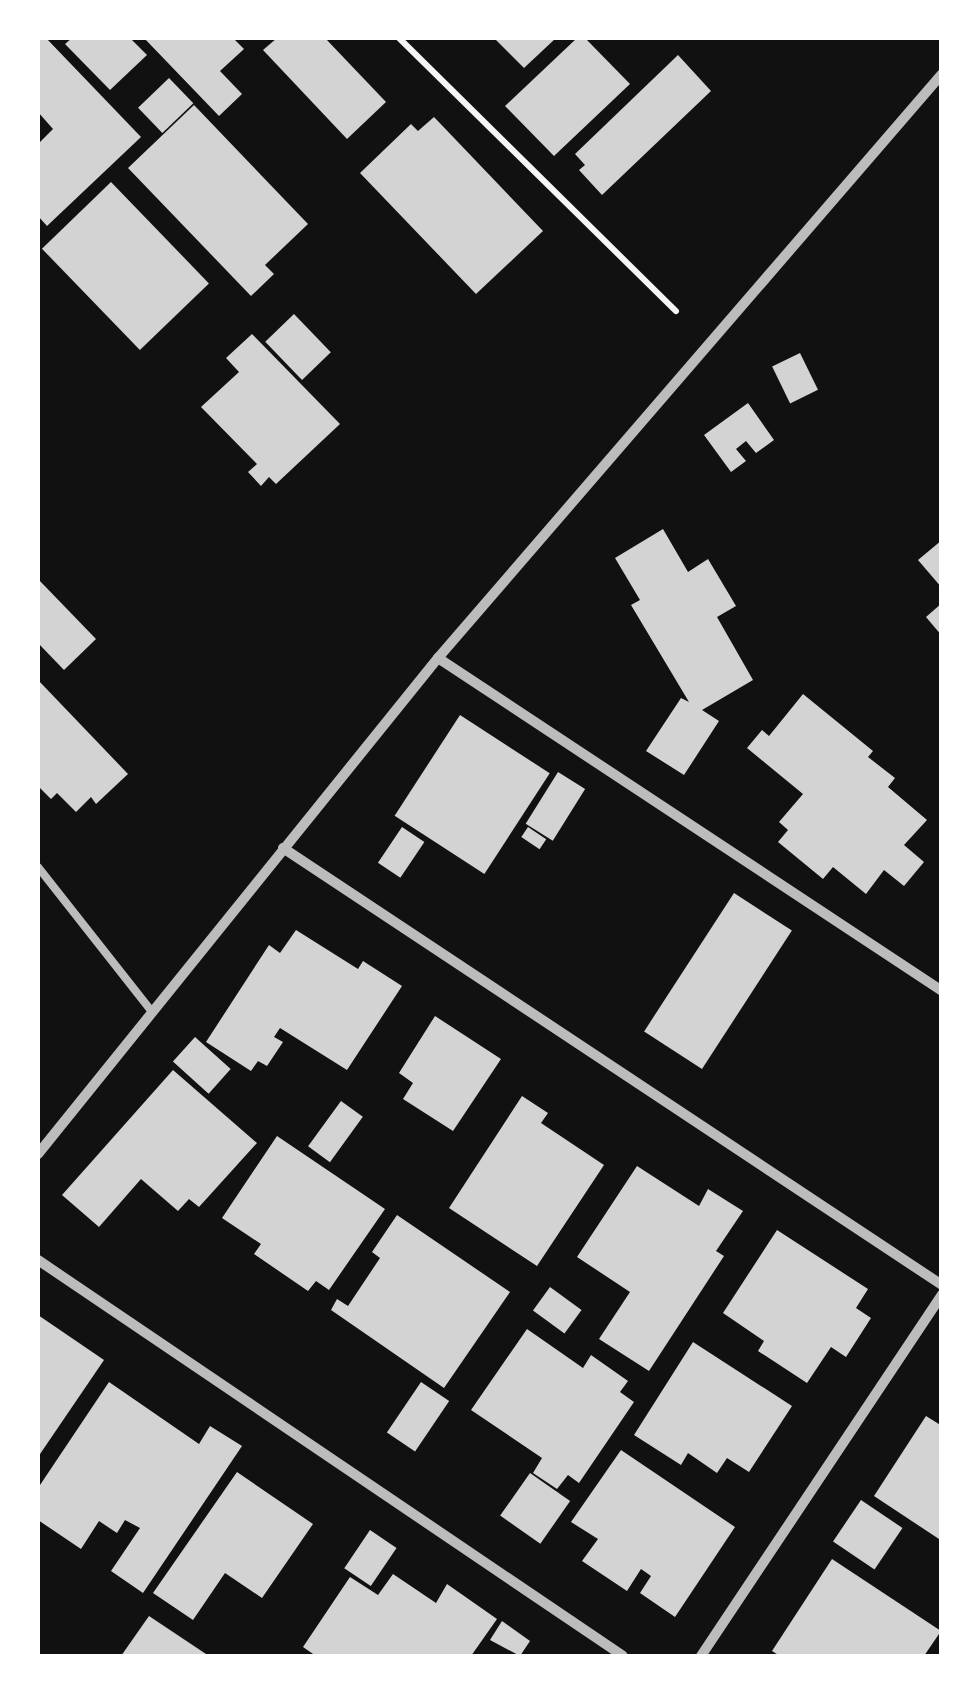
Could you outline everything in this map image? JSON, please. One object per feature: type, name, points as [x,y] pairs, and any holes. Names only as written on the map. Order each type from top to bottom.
[{"type":"street","points":[[38,1154],[438,658],[942,74]]},
{"type":"street","points":[[438,658],[942,992]]},
{"type":"street","points":[[282,848],[942,1284]]},
{"type":"street","points":[[38,1260],[623,1656]]},
{"type":"street","points":[[700,1656],[942,1294]]},
{"type":"lane","points":[[38,867],[152,1012]]},
{"type":"path","points":[[399,38],[708,342]]},
{"type":"building","points":[[38,38],[46,38],[141,137],[47,226],[38,216],[38,144],[53,129],[38,112]]},
{"type":"building","points":[[72,38],[130,38],[147,55],[110,90],[65,44]]},
{"type":"building","points":[[144,38],[233,38],[244,49],[220,71],[242,94],[219,116]]},
{"type":"building","points":[[277,38],[325,38],[386,102],[347,139],[263,50]]},
{"type":"building","points":[[494,38],[556,38],[524,68]]},
{"type":"building","points":[[577,38],[585,38],[630,84],[554,156],[505,106]]},
{"type":"building","points":[[678,55],[711,91],[602,195],[579,170],[585,165],[575,154]]},
{"type":"building","points":[[169,78],[193,103],[162,133],[138,108]]},
{"type":"building","points":[[194,105],[308,224],[265,265],[274,274],[251,296],[128,168]]},
{"type":"building","points":[[434,117],[543,231],[476,294],[360,173],[411,124],[418,131]]},
{"type":"building","points":[[111,182],[209,283],[140,350],[42,249]]},
{"type":"building","points":[[294,314],[331,352],[302,380],[265,342]]},
{"type":"building","points":[[252,334],[340,424],[276,484],[269,477],[261,486],[248,472],[257,464],[201,407],[239,372],[226,358]]},
{"type":"building","points":[[800,353],[818,390],[790,403],[772,367]]},
{"type":"building","points":[[748,403],[774,440],[756,453],[746,441],[736,449],[746,461],[731,472],[704,435]]},
{"type":"building","points":[[663,529],[688,572],[708,559],[736,606],[717,617],[753,680],[702,710],[719,721],[684,775],[646,751],[681,698],[689,702],[631,605],[640,600],[615,558]]},
{"type":"building","points":[[942,540],[942,588],[918,560]]},
{"type":"building","points":[[38,579],[96,639],[64,670],[38,643]]},
{"type":"building","points":[[942,603],[942,636],[926,617]]},
{"type":"building","points":[[38,680],[128,774],[96,804],[91,797],[76,812],[57,793],[51,799],[38,786]]},
{"type":"building","points":[[803,694],[873,751],[868,757],[895,778],[888,787],[927,820],[904,845],[924,862],[904,886],[884,870],[866,894],[833,867],[823,879],[778,842],[788,830],[779,822],[803,794],[747,748],[762,730],[769,736]]},
{"type":"building","points":[[460,715],[550,773],[484,874],[395,816]]},
{"type":"building","points":[[558,772],[585,789],[553,841],[526,824]]},
{"type":"building","points":[[402,827],[424,842],[400,878],[378,863]]},
{"type":"building","points":[[528,827],[546,839],[540,849],[521,837]]},
{"type":"building","points":[[734,893],[792,931],[702,1069],[644,1031]]},
{"type":"building","points":[[296,930],[358,969],[363,961],[402,986],[347,1070],[280,1028],[274,1037],[283,1042],[267,1066],[258,1061],[251,1071],[206,1042],[269,945],[280,953]]},
{"type":"building","points":[[435,1016],[501,1059],[453,1131],[403,1099],[413,1083],[399,1073]]},
{"type":"building","points":[[195,1037],[231,1069],[209,1094],[173,1062]]},
{"type":"building","points":[[173,1070],[257,1143],[199,1207],[189,1199],[178,1211],[141,1179],[99,1227],[62,1195]]},
{"type":"building","points":[[522,1096],[548,1113],[541,1123],[604,1165],[537,1266],[449,1208]]},
{"type":"building","points":[[341,1101],[363,1117],[330,1162],[308,1146]]},
{"type":"building","points":[[277,1136],[385,1209],[329,1290],[316,1281],[308,1291],[254,1254],[261,1244],[222,1218]]},
{"type":"building","points":[[637,1166],[699,1206],[708,1189],[743,1211],[716,1251],[724,1256],[649,1371],[599,1339],[630,1292],[577,1257]]},
{"type":"building","points":[[397,1215],[510,1292],[444,1388],[331,1310],[337,1299],[348,1306],[380,1258],[372,1252]]},
{"type":"building","points":[[777,1230],[868,1289],[856,1308],[871,1318],[846,1357],[831,1347],[807,1383],[758,1351],[764,1341],[723,1313]]},
{"type":"building","points":[[550,1287],[582,1310],[565,1333],[533,1310]]},
{"type":"building","points":[[38,1315],[104,1360],[38,1457]]},
{"type":"building","points":[[527,1329],[583,1368],[591,1355],[628,1381],[620,1392],[634,1402],[579,1483],[568,1475],[557,1489],[533,1473],[542,1458],[471,1410]]},
{"type":"building","points":[[693,1342],[792,1406],[749,1472],[727,1458],[717,1473],[688,1453],[681,1465],[634,1435]]},
{"type":"building","points":[[109,1382],[199,1444],[210,1426],[242,1446],[143,1593],[111,1571],[140,1528],[125,1520],[117,1533],[99,1521],[81,1549],[38,1520],[38,1488]]},
{"type":"building","points":[[421,1382],[449,1401],[415,1452],[387,1433]]},
{"type":"building","points":[[926,1416],[942,1426],[942,1541],[874,1496]]},
{"type":"building","points":[[621,1450],[735,1527],[675,1617],[640,1593],[651,1576],[641,1569],[627,1591],[582,1561],[598,1539],[571,1522]]},
{"type":"building","points":[[237,1472],[313,1524],[262,1598],[225,1573],[193,1620],[153,1593]]},
{"type":"building","points":[[530,1473],[570,1501],[540,1544],[500,1516]]},
{"type":"building","points":[[861,1500],[902,1528],[874,1569],[833,1541]]},
{"type":"building","points":[[370,1530],[397,1548],[371,1586],[344,1568]]},
{"type":"building","points":[[832,1559],[941,1631],[924,1656],[780,1656],[772,1651]]},
{"type":"building","points":[[393,1574],[436,1603],[447,1584],[497,1619],[471,1656],[316,1656],[303,1647],[350,1577],[378,1595]]},
{"type":"building","points":[[149,1616],[209,1656],[121,1656]]},
{"type":"building","points":[[502,1621],[530,1641],[520,1656],[490,1640]]}]
